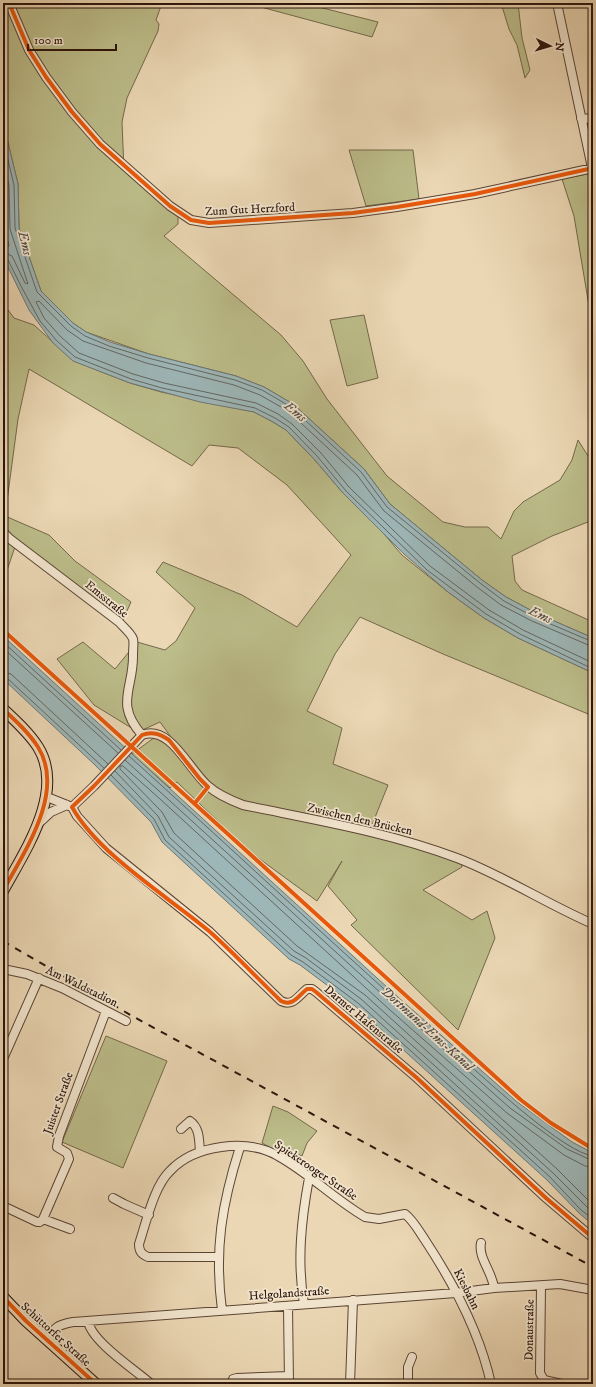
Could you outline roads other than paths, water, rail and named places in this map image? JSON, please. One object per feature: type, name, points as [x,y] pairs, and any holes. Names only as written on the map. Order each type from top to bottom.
[{"type":"main road","points":[[3,709],[25,730],[39,749],[45,765],[48,788],[47,797],[38,823],[3,891]]},
{"type":"main road","name":"Schüttorfer Straße","points":[[3,1297],[48,1341],[96,1384]]},
{"type":"street","name":"Zum Gut Herzford","points":[[9,3],[29,50],[46,77],[72,112],[100,144],[170,206],[191,220],[209,223],[354,213],[475,194],[593,168]]},
{"type":"street","points":[[557,3],[593,168]]},
{"type":"street","points":[[581,118],[593,119]]},
{"type":"street","name":"Emsstraße","points":[[3,532],[10,539],[119,622],[133,639],[134,663],[127,693],[127,708],[130,721],[139,738]]},
{"type":"street","name":"Zwischen den Brücken","points":[[139,738],[151,733],[162,735],[169,740],[200,779],[213,790],[229,799],[243,804],[387,835],[455,857],[484,869],[593,924]]},
{"type":"street","points":[[38,823],[50,812],[70,806],[94,786],[139,738]]},
{"type":"street","points":[[47,797],[70,806]]},
{"type":"street","name":"Darmer Hafenstraße","points":[[70,806],[106,848],[210,932],[281,1001],[286,1004],[291,1004],[307,989],[312,989],[316,992],[417,1078],[546,1198],[593,1238]]},
{"type":"street","name":"Am Waldstadion","points":[[3,969],[39,978],[62,988],[126,1021]]},
{"type":"street","points":[[3,1059],[39,978]]},
{"type":"street","name":"Juister Straße","points":[[43,1219],[69,1159],[67,1153],[57,1148],[56,1143],[106,1011]]},
{"type":"street","points":[[181,1129],[190,1122],[195,1125],[199,1135],[200,1152]]},
{"type":"street","points":[[222,1310],[218,1257],[225,1204],[240,1146]]},
{"type":"street","name":"Spiekerooger Straße","points":[[218,1257],[143,1255],[139,1250],[139,1244],[162,1182],[170,1171],[183,1160],[200,1152],[223,1147],[260,1147],[278,1156],[365,1217],[379,1219],[404,1214]]},
{"type":"street","points":[[304,1304],[299,1256],[305,1200],[310,1178]]},
{"type":"street","points":[[113,1198],[149,1215]]},
{"type":"street","points":[[3,1206],[37,1222],[43,1219],[70,1229]]},
{"type":"street","name":"Kiesbahn","points":[[404,1214],[432,1251],[456,1293],[483,1354],[491,1384]]},
{"type":"street","points":[[481,1243],[479,1251],[492,1275],[494,1288]]},
{"type":"street","name":"Helgolandstraße","points":[[48,1341],[52,1330],[60,1325],[88,1321],[456,1293],[494,1288],[560,1284],[593,1290]]},
{"type":"street","name":"Donaustraße","points":[[541,1286],[540,1373],[544,1380],[562,1384]]},
{"type":"street","points":[[350,1384],[353,1300]]},
{"type":"street","points":[[232,1384],[233,1379],[238,1378],[289,1380],[288,1306]]},
{"type":"street","points":[[88,1321],[89,1329],[98,1339],[150,1383]]},
{"type":"street","points":[[408,1384],[408,1367],[412,1357]]},
{"type":"water","name":"Ems","points":[[3,122],[18,184],[19,228],[41,291],[73,323],[86,332],[110,342],[149,354],[236,376],[264,387],[293,404],[364,469],[390,504],[482,580],[506,597],[536,613],[593,638],[593,673],[518,638],[484,618],[448,592],[404,554],[343,493],[314,459],[286,430],[273,422],[254,412],[200,402],[130,383],[73,361],[53,343],[29,310],[3,257]]},
{"type":"water","name":"Dortmund-Ems-Kanal","points":[[3,636],[400,999],[516,1101],[572,1142],[593,1153],[593,1225],[579,1213],[547,1180],[355,1006],[300,965],[289,959],[162,842],[151,822],[95,765],[3,679]]},
{"type":"railway","points":[[3,941],[134,1017],[593,1267]]}]
